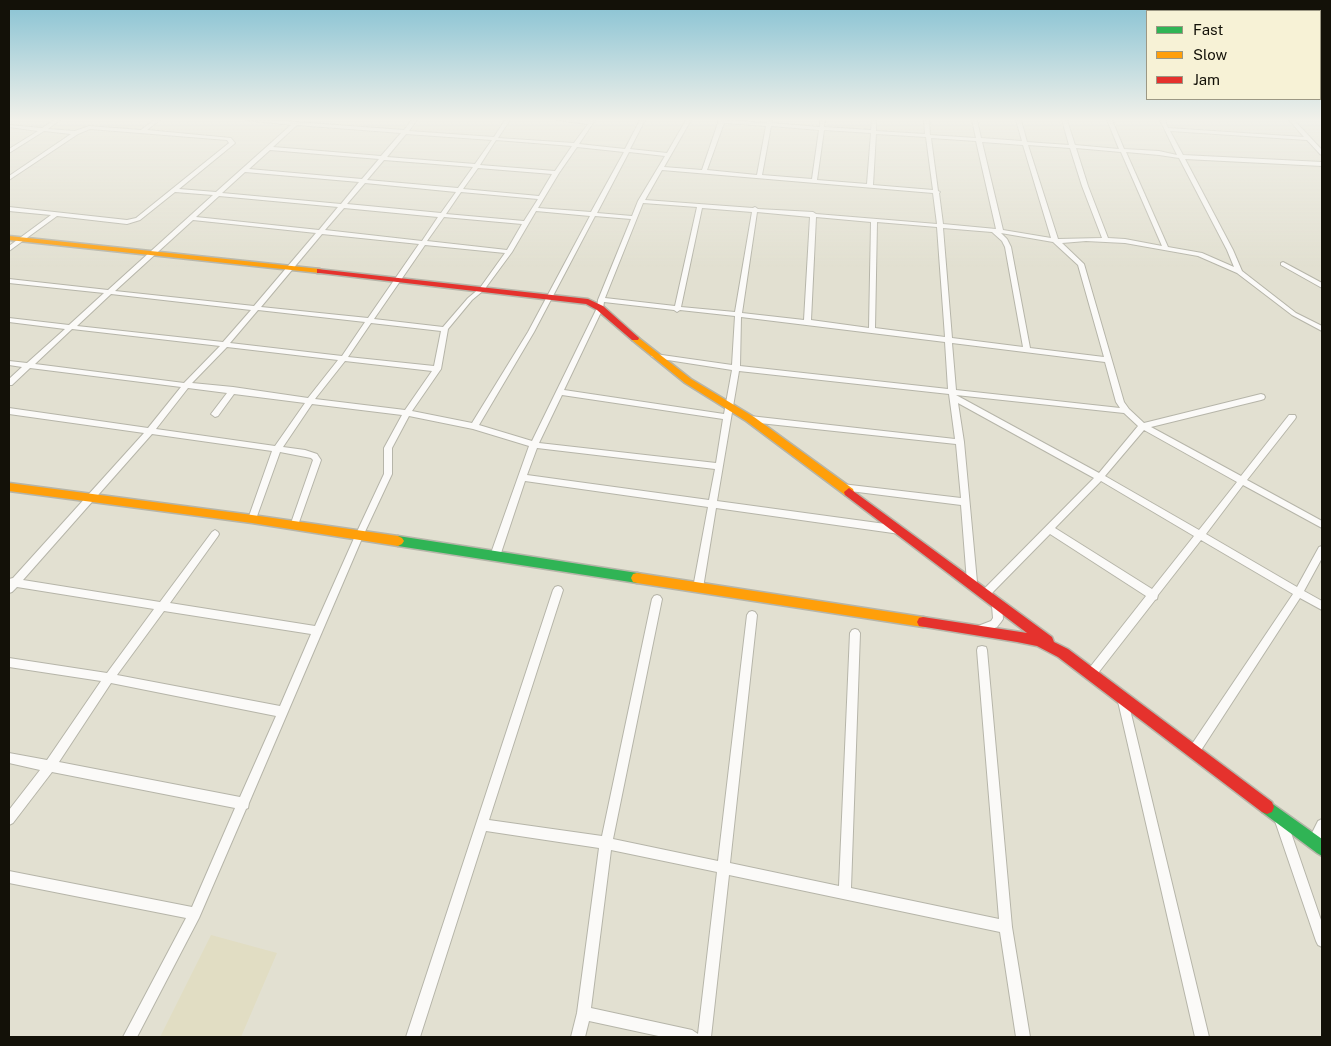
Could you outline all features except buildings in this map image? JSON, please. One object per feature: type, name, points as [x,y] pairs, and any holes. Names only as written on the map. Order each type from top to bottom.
[{"type":"street","points":[[9,178],[23,169]]},
{"type":"street","points":[[9,208],[133,221],[201,169]]},
{"type":"street","points":[[11,584],[150,431],[187,384],[224,346],[373,169]]},
{"type":"street","points":[[252,519],[277,449],[311,399],[343,359],[368,321],[399,280],[423,242],[475,169]]},
{"type":"street","points":[[509,169],[556,173]]},
{"type":"street","points":[[130,1037],[195,914],[244,804],[359,536],[388,474],[388,448],[407,412],[437,369],[445,329],[470,299],[482,289],[509,252],[559,169]]},
{"type":"street","points":[[474,426],[548,298],[615,169]]},
{"type":"street","points":[[495,556],[524,478],[534,445],[600,304],[641,201],[661,169]]},
{"type":"street","points":[[670,169],[937,192]]},
{"type":"street","points":[[759,177],[761,169]]},
{"type":"street","points":[[814,182],[816,169]]},
{"type":"street","points":[[870,186],[871,169]]},
{"type":"street","points":[[933,169],[937,192],[953,395],[960,442],[972,582]]},
{"type":"street","points":[[985,169],[997,230],[1007,243],[1027,350]]},
{"type":"street","points":[[1032,169],[1055,240],[1081,264],[1120,402],[1126,411],[1143,426],[1240,481],[1322,524]]},
{"type":"street","points":[[1080,169],[1106,240]]},
{"type":"street","points":[[1131,169],[1166,248]]},
{"type":"street","points":[[1188,169],[1230,250],[1239,272]]},
{"type":"street","points":[[9,383],[245,170],[542,198]]},
{"type":"street","points":[[175,190],[526,223]]},
{"type":"street","points":[[641,201],[997,230],[1055,240],[1106,240],[1205,255],[1239,272],[1294,314],[1322,329]]},
{"type":"street","points":[[677,310],[700,206]]},
{"type":"street","points":[[535,209],[591,216],[634,218]]},
{"type":"street","points":[[698,588],[736,368],[738,316],[755,209]]},
{"type":"street","points":[[9,249],[56,214]]},
{"type":"street","points":[[807,322],[813,214]]},
{"type":"street","points":[[192,218],[509,252]]},
{"type":"street","points":[[872,330],[874,220]]},
{"type":"street","points":[[9,238],[289,267],[600,304],[807,322],[1108,360]]},
{"type":"street","points":[[1283,264],[1322,286]]},
{"type":"street","points":[[9,281],[445,329]]},
{"type":"street","points":[[600,304],[655,356],[727,412]]},
{"type":"street","points":[[9,320],[437,369]]},
{"type":"street","points":[[655,356],[953,395],[1126,411]]},
{"type":"street","points":[[9,363],[407,412],[474,426],[534,445],[720,466]]},
{"type":"street","points":[[215,414],[233,390]]},
{"type":"street","points":[[559,392],[727,412],[750,420],[960,442]]},
{"type":"street","points":[[953,395],[1100,477],[1322,606]]},
{"type":"street","points":[[986,593],[1100,477],[1143,426],[1261,397]]},
{"type":"street","points":[[9,411],[306,453],[317,460],[294,526]]},
{"type":"street","points":[[1091,674],[1201,536],[1240,481],[1292,417]]},
{"type":"street","points":[[750,420],[972,582],[1318,845],[1322,825]]},
{"type":"street","points":[[524,478],[900,530]]},
{"type":"street","points":[[9,487],[252,519],[972,629],[1040,641],[1064,653]]},
{"type":"street","points":[[842,487],[965,502]]},
{"type":"street","points":[[1049,530],[1154,596]]},
{"type":"street","points":[[9,819],[50,766],[109,678],[215,534]]},
{"type":"street","points":[[1194,751],[1299,592],[1322,550]]},
{"type":"street","points":[[11,584],[162,605],[318,631]]},
{"type":"street","points":[[413,1037],[558,590]]},
{"type":"street","points":[[972,629],[988,628],[998,619],[997,604],[986,593]]},
{"type":"street","points":[[578,1037],[584,1013],[606,843],[658,599]]},
{"type":"street","points":[[704,1037],[725,868],[752,615]]},
{"type":"street","points":[[845,893],[855,633]]},
{"type":"street","points":[[982,650],[1006,927],[1023,1037]]},
{"type":"street","points":[[9,662],[109,678],[283,712]]},
{"type":"street","points":[[1122,697],[1202,1037]]},
{"type":"street","points":[[9,758],[244,804]]},
{"type":"street","points":[[1280,816],[1322,941]]},
{"type":"street","points":[[482,824],[606,843],[1006,927]]},
{"type":"street","points":[[9,877],[195,914]]},
{"type":"street","points":[[584,1013],[692,1037]]},
{"type":"shaded area","points":[[211,935],[277,953],[241,1037],[160,1037]]},
{"type":"traffic: fast","points":[[398,541],[637,578]]},
{"type":"traffic: fast","points":[[1267,807],[1322,848]]},
{"type":"traffic: slow","points":[[9,238],[320,271]]},
{"type":"traffic: slow","points":[[635,338],[688,381],[750,419],[849,492]]},
{"type":"traffic: slow","points":[[9,487],[252,519],[398,541]]},
{"type":"traffic: slow","points":[[637,578],[923,622]]},
{"type":"traffic: jam","points":[[320,271],[588,302],[600,308],[635,338]]},
{"type":"traffic: jam","points":[[849,492],[1048,641]]},
{"type":"traffic: jam","points":[[923,622],[1017,636],[1039,641],[1063,653],[1267,807]]}]
